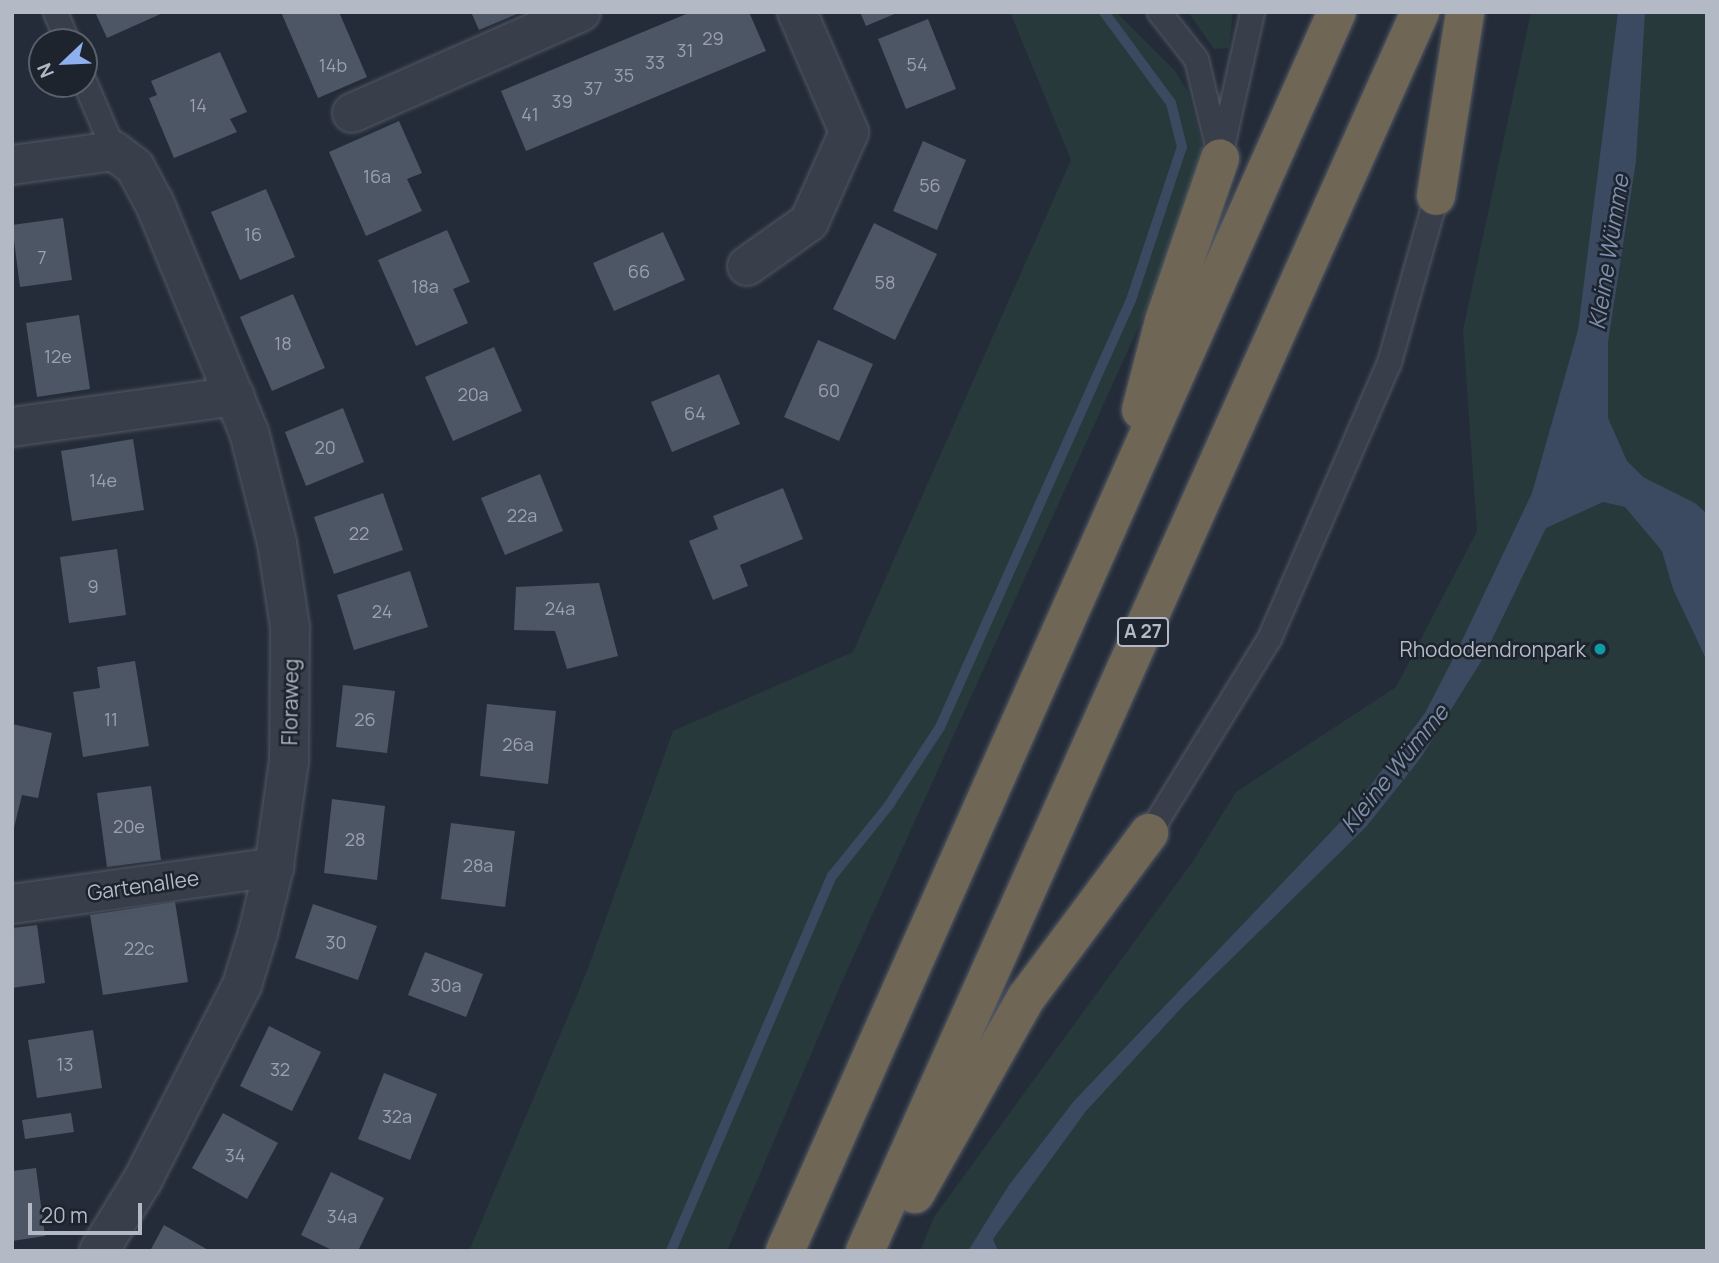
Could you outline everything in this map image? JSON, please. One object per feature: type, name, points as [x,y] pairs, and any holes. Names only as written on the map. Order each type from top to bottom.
[{"type":"highway","points":[[785,1251],[1337,12]]},
{"type":"highway","name":"A 27","points":[[865,1251],[1420,12]]},
{"type":"highway","points":[[1436,196],[1465,12]]},
{"type":"highway","points":[[1115,514],[1164,321],[1220,158]]},
{"type":"highway","points":[[883,1251],[1026,998],[1149,833]]},
{"type":"street","points":[[352,113],[581,12]]},
{"type":"street","points":[[747,266],[810,222],[849,132],[797,12]]},
{"type":"street","points":[[12,165],[114,151]]},
{"type":"street","name":"Floraweg","points":[[99,1251],[142,1181],[242,985],[274,867],[289,761],[290,627],[277,543],[235,396],[155,202],[135,167],[114,151]]},
{"type":"street","points":[[12,428],[235,396]]},
{"type":"street","name":"Gartenallee","points":[[12,904],[274,867]]},
{"type":"lane","points":[[1159,12],[1196,59],[1220,158]]},
{"type":"lane","points":[[1220,158],[1252,12]]},
{"type":"lane","name":"Floraweg","points":[[91,98],[114,151]]},
{"type":"lane","points":[[1149,833],[1269,638],[1389,362],[1436,196]]},
{"type":"shaded area","points":[[1010,12],[1116,12],[1175,71],[1188,92],[1204,153],[1148,306],[841,984],[727,1251],[469,1251],[587,971],[673,731],[853,652],[1071,160]]},
{"type":"shaded area","points":[[1188,12],[1233,12],[1229,48],[1214,49]]},
{"type":"shaded area","name":"Rhododendronpark","points":[[1531,12],[1707,12],[1707,1251],[920,1251],[934,1217],[1193,861],[1236,792],[1396,687],[1477,531],[1463,330]]},
{"type":"water","name":"Kleine Wümme","points":[[1618,12],[1645,12],[1636,161],[1608,342],[1608,418],[1627,461],[1643,477],[1695,503],[1707,514],[1707,661],[1673,589],[1662,551],[1625,507],[1603,502],[1546,528],[1482,660],[1420,759],[1366,827],[1185,1004],[1086,1111],[993,1239],[998,1251],[968,1251],[1009,1185],[1074,1101],[1352,810],[1425,713],[1532,493],[1578,330]]},
{"type":"building","points":[[95,12],[165,12],[107,38]]},
{"type":"building","points":[[281,12],[339,12],[367,77],[318,98]]},
{"type":"building","points":[[471,12],[522,12],[479,30]]},
{"type":"building","points":[[691,12],[749,12],[766,51],[526,151],[501,91]]},
{"type":"building","points":[[860,12],[899,12],[866,26]]},
{"type":"building","points":[[928,19],[956,89],[906,109],[878,39]]},
{"type":"building","points":[[220,52],[247,112],[230,119],[237,132],[174,158],[149,98],[157,95],[151,81]]},
{"type":"building","points":[[399,121],[422,173],[407,179],[422,211],[366,236],[329,152]]},
{"type":"building","points":[[923,141],[966,160],[937,230],[893,211]]},
{"type":"building","points":[[266,189],[295,257],[240,280],[211,212]]},
{"type":"building","points":[[63,218],[72,280],[20,287],[12,225]]},
{"type":"building","points":[[874,223],[937,254],[895,340],[833,309]]},
{"type":"building","points":[[447,230],[470,282],[453,289],[468,323],[416,346],[378,260]]},
{"type":"building","points":[[663,232],[685,280],[614,311],[593,263]]},
{"type":"building","points":[[293,294],[325,368],[272,391],[240,317]]},
{"type":"building","points":[[79,315],[90,389],[37,397],[26,323]]},
{"type":"building","points":[[818,340],[873,364],[839,441],[784,417]]},
{"type":"building","points":[[494,347],[522,411],[453,441],[425,377]]},
{"type":"building","points":[[719,374],[740,424],[672,452],[651,402]]},
{"type":"building","points":[[343,408],[364,462],[306,486],[285,432]]},
{"type":"building","points":[[133,439],[144,510],[72,521],[61,451]]},
{"type":"building","points":[[540,474],[563,531],[505,555],[481,498]]},
{"type":"building","points":[[783,488],[803,539],[740,565],[748,586],[713,600],[689,541],[718,529],[713,516]]},
{"type":"building","points":[[383,493],[403,550],[334,574],[314,517]]},
{"type":"building","points":[[117,549],[126,615],[69,623],[60,557]]},
{"type":"building","points":[[410,571],[428,627],[354,650],[337,595]]},
{"type":"building","points":[[599,583],[618,656],[567,669],[555,631],[514,630],[516,587]]},
{"type":"building","points":[[135,661],[149,746],[83,757],[73,692],[100,688],[97,667]]},
{"type":"building","points":[[343,685],[395,691],[387,753],[336,747]]},
{"type":"building","points":[[487,704],[556,711],[548,784],[480,776]]},
{"type":"building","points":[[12,724],[52,733],[38,798],[22,795],[13,832]]},
{"type":"building","points":[[151,786],[161,860],[107,867],[97,793]]},
{"type":"building","points":[[332,799],[385,806],[377,880],[324,873]]},
{"type":"building","points":[[451,823],[515,831],[505,907],[441,899]]},
{"type":"building","points":[[175,902],[188,982],[103,995],[90,915]]},
{"type":"building","points":[[313,904],[377,926],[358,980],[295,958]]},
{"type":"building","points":[[37,925],[45,983],[12,988],[12,928]]},
{"type":"building","points":[[425,952],[483,974],[466,1017],[408,995]]},
{"type":"building","points":[[269,1026],[321,1052],[292,1111],[240,1086]]},
{"type":"building","points":[[93,1030],[102,1088],[37,1098],[28,1040]]},
{"type":"building","points":[[384,1073],[437,1094],[410,1160],[358,1139]]},
{"type":"building","points":[[71,1113],[74,1132],[25,1139],[22,1120]]},
{"type":"building","points":[[223,1113],[278,1143],[247,1199],[192,1168]]},
{"type":"building","points":[[36,1168],[45,1236],[12,1241],[12,1171]]},
{"type":"building","points":[[331,1172],[384,1198],[358,1251],[334,1251],[301,1235]]},
{"type":"building","points":[[164,1225],[210,1251],[150,1251]]},
{"type":"waterway","points":[[671,1251],[832,876],[889,805],[940,727],[1131,300],[1182,147],[1171,103],[1104,12]]},
{"type":"place","name":"Rhododendronpark","points":[[1600,649]]}]
